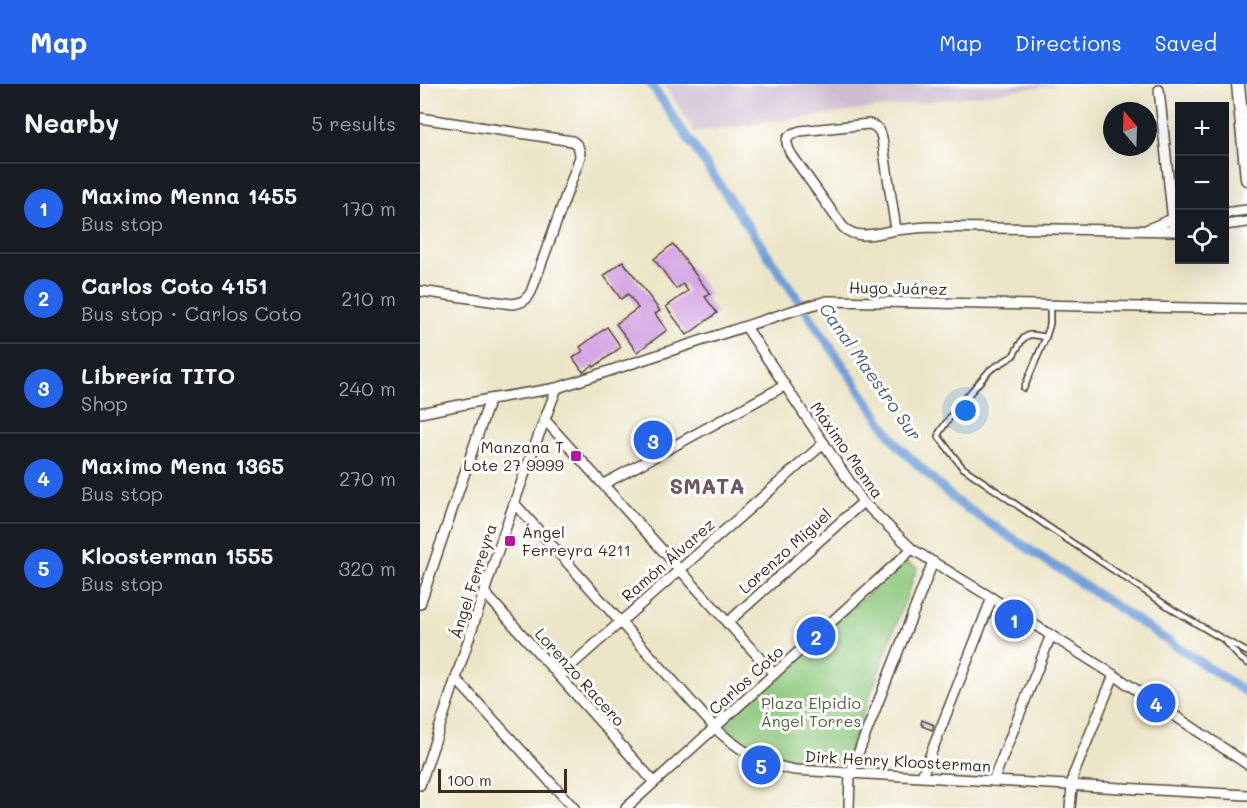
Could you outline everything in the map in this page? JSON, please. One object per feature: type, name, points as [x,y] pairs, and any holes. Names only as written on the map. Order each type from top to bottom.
[{"type":"street","points":[[1238,84],[1244,118],[1247,179]]},
{"type":"street","points":[[1159,90],[1175,210]]},
{"type":"street","points":[[420,118],[572,141],[577,144],[580,157],[528,297],[520,303],[512,304],[420,291]]},
{"type":"street","points":[[896,230],[882,138],[877,127],[869,124],[800,130],[788,137],[786,141],[792,153],[843,227],[848,233],[854,235],[862,236],[927,227],[1175,231]]},
{"type":"street","points":[[1229,212],[1247,210]]},
{"type":"street","points":[[1146,230],[1175,218]]},
{"type":"street","points":[[1229,224],[1247,222]]},
{"type":"street","name":"Hugo Juárez","points":[[420,413],[557,388],[826,301],[1247,309]]},
{"type":"street","name":"Máximo Menna","points":[[746,327],[863,502],[901,540],[1114,675],[1247,764]]},
{"type":"street","points":[[604,484],[784,386]]},
{"type":"street","name":"Ángel Ferreyra","points":[[420,785],[484,592],[557,388]]},
{"type":"street","points":[[420,604],[490,399]]},
{"type":"street","points":[[545,420],[774,674]]},
{"type":"street","name":"Ramón Álvarez","points":[[559,676],[824,443]]},
{"type":"street","name":"Lorenzo Miguel","points":[[727,623],[863,502]]},
{"type":"street","name":"Dirk Henry Kloosterman","points":[[515,504],[715,728],[752,756],[780,768],[850,774],[922,776],[1247,795]]},
{"type":"street","name":"Carlos Coto","points":[[626,808],[912,549]]},
{"type":"street","points":[[849,808],[850,774],[933,562]]},
{"type":"street","name":"Lorenzo Racero","points":[[484,592],[654,782]]},
{"type":"street","points":[[922,776],[992,598]]},
{"type":"street","points":[[993,781],[1051,635]]},
{"type":"street","points":[[1070,808],[1073,776],[1114,675]]},
{"type":"street","points":[[456,679],[574,808]]},
{"type":"lane","points":[[1024,388],[1046,337],[1050,324],[1050,305]]},
{"type":"lane","points":[[1046,337],[1034,335],[1024,338],[1013,356],[990,370],[955,410],[939,433],[939,437],[962,467],[1145,591],[1247,652]]},
{"type":"lane","points":[[1221,638],[1247,663]]},
{"type":"shaded area","points":[[664,84],[1063,84],[694,132]]},
{"type":"green space","name":"Plaza Elpidio Ángel Torres","points":[[904,562],[917,568],[844,765],[786,758],[747,747],[722,724]]},
{"type":"building","points":[[673,244],[710,294],[705,297],[717,313],[687,335],[666,307],[688,291],[683,284],[676,289],[654,259]]},
{"type":"building","points":[[623,261],[660,311],[655,314],[667,330],[637,352],[616,324],[638,308],[628,294],[621,299],[604,276]]},
{"type":"building","points":[[607,327],[621,347],[594,367],[593,365],[583,372],[573,358],[583,351],[580,347]]},
{"type":"building","points":[[922,720],[934,725],[932,730],[922,726]]},
{"type":"waterway","name":"Canal Maestro Sur","points":[[651,84],[898,446],[956,501],[1247,693]]},
{"type":"place","name":"Librería TITO","points":[[653,440]]},
{"type":"place","name":"Manzana T Lote 27 9999","points":[[576,456]]},
{"type":"place","name":"Ángel Ferreyra 4211","points":[[510,541]]},
{"type":"place","name":"Maximo Menna 1455","points":[[1014,619]]},
{"type":"place","name":"Carlos Coto 4151","points":[[816,636]]},
{"type":"place","name":"Maximo Mena 1365","points":[[1156,703]]},
{"type":"place","name":"Kloosterman 1555","points":[[761,765]]},
{"type":"district","name":"SMATA","points":[[707,486]]}]
